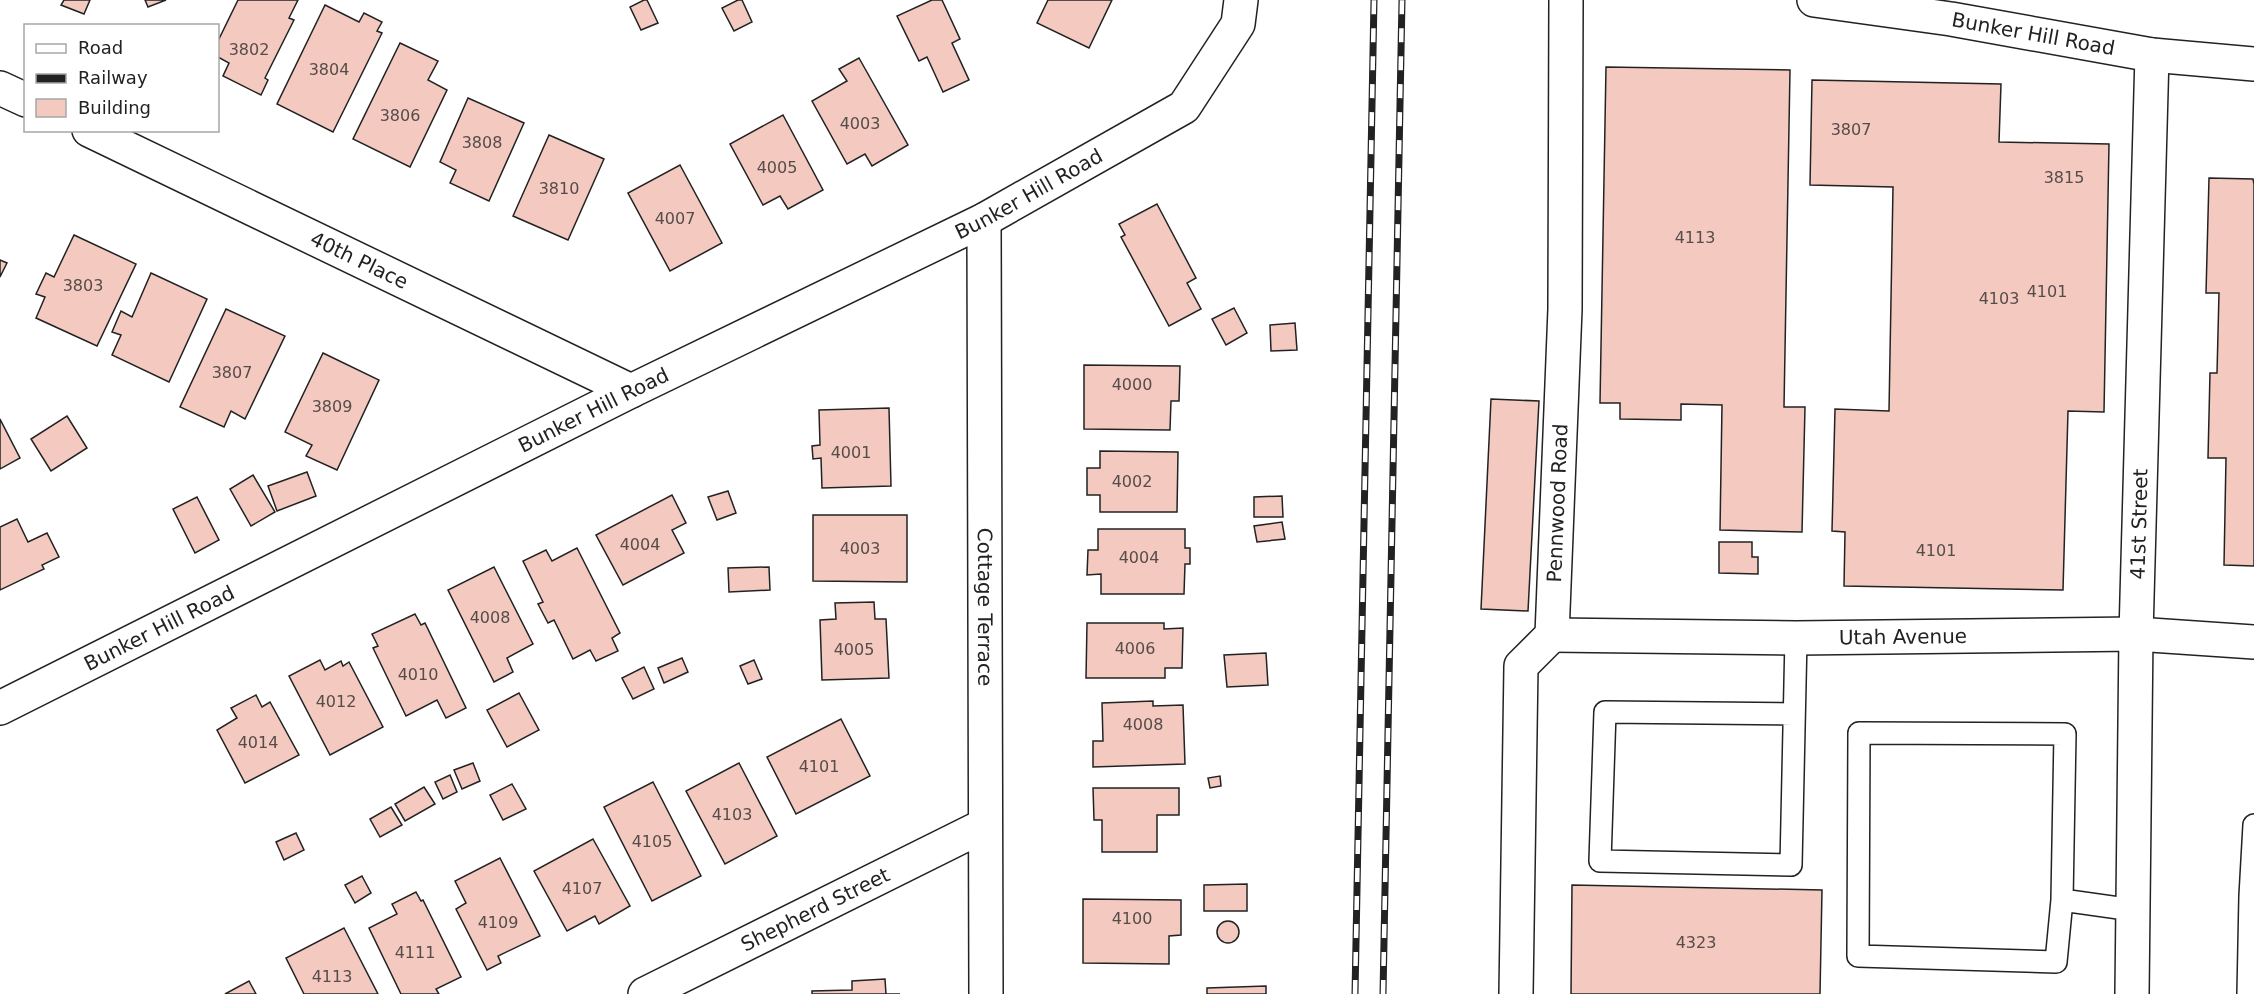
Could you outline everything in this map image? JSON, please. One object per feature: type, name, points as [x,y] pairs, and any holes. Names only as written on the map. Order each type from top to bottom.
[{"type":"street","name":"Pennwood Road","points":[[1552,635],[1565,309],[1566,0]]},
{"type":"street","name":"Bunker Hill Road","points":[[1814,0],[1951,10],[2152,55],[2254,64]]},
{"type":"street","name":"Bunker Hill Road","points":[[0,708],[631,391],[984,220],[1184,107],[1240,12]]},
{"type":"street","name":"41st Street","points":[[2132,994],[2136,634],[2152,55]]},
{"type":"street","points":[[0,88],[24,99]]},
{"type":"street","name":"40th Place","points":[[93,132],[631,391]]},
{"type":"street","name":"Cottage Terrace","points":[[984,220],[986,994]]},
{"type":"street","name":"Utah Avenue","points":[[1552,635],[1796,638],[2136,634],[2254,642]]},
{"type":"street","points":[[1516,994],[1521,666],[1552,635]]},
{"type":"street","name":"Shepherd Street","points":[[645,994],[985,825]]},
{"type":"lane","points":[[1794,714],[1605,711],[1600,861],[1791,865],[1796,638]]},
{"type":"lane","points":[[1858,734],[2065,734],[2062,900],[2056,962],[1858,956],[1858,734]]},
{"type":"lane","points":[[2248,994],[2254,825]]},
{"type":"lane","points":[[2062,900],[2133,910]]},
{"type":"building","points":[[64,0],[90,0],[84,14],[61,5]]},
{"type":"building","points":[[145,0],[166,0],[148,7]]},
{"type":"building","points":[[238,0],[298,0],[289,18],[294,20],[265,78],[268,80],[261,95],[223,76],[229,63],[219,58],[219,39]]},
{"type":"building","points":[[647,0],[658,23],[641,30],[630,7]]},
{"type":"building","points":[[742,0],[752,22],[734,31],[722,8]]},
{"type":"building","points":[[932,0],[942,0],[960,39],[952,43],[969,80],[943,92],[927,57],[919,61],[897,16]]},
{"type":"building","points":[[1048,0],[1112,0],[1089,48],[1037,23]]},
{"type":"building","points":[[325,5],[359,22],[364,13],[382,22],[377,31],[382,33],[333,132],[277,104]]},
{"type":"building","points":[[400,43],[438,61],[428,80],[447,90],[410,167],[353,139]]},
{"type":"building","points":[[859,58],[908,145],[872,166],[865,154],[847,164],[812,101],[847,81],[839,69]]},
{"type":"building","points":[[1606,67],[1790,70],[1784,407],[1805,407],[1802,532],[1720,530],[1722,405],[1681,404],[1681,420],[1620,419],[1620,403],[1600,403]]},
{"type":"building","points":[[1812,80],[2001,84],[1999,142],[2109,144],[2104,412],[2068,411],[2063,590],[1844,586],[1845,532],[1832,531],[1835,409],[1889,411],[1893,187],[1810,185]]},
{"type":"building","points":[[468,98],[524,123],[489,201],[450,183],[456,170],[440,162]]},
{"type":"building","points":[[783,115],[823,190],[788,209],[780,196],[763,205],[730,144]]},
{"type":"building","points":[[549,135],[604,159],[568,240],[513,216]]},
{"type":"building","points":[[680,165],[722,243],[670,271],[628,193]]},
{"type":"building","points":[[2209,178],[2253,179],[2254,184],[2254,566],[2224,565],[2226,458],[2208,458],[2210,373],[2217,373],[2219,293],[2206,293]]},
{"type":"building","points":[[1157,204],[1196,278],[1187,283],[1201,309],[1169,326],[1121,237],[1125,235],[1119,224]]},
{"type":"building","points":[[74,235],[136,264],[97,346],[36,318],[45,297],[36,294],[46,273],[54,277]]},
{"type":"building","points":[[0,260],[7,263],[0,277]]},
{"type":"building","points":[[151,273],[207,299],[169,382],[112,355],[121,335],[112,332],[121,311],[132,317]]},
{"type":"building","points":[[1234,308],[1247,333],[1226,345],[1212,319]]},
{"type":"building","points":[[226,309],[285,336],[245,419],[231,411],[224,427],[180,407]]},
{"type":"building","points":[[1295,323],[1297,350],[1271,351],[1270,325]]},
{"type":"building","points":[[323,353],[379,380],[337,470],[306,456],[312,445],[285,432]]},
{"type":"building","points":[[1084,365],[1180,366],[1179,401],[1171,401],[1170,430],[1084,429]]},
{"type":"building","points":[[1491,399],[1539,401],[1528,611],[1481,609]]},
{"type":"building","points":[[889,408],[891,486],[822,488],[821,458],[813,459],[812,446],[820,445],[819,410]]},
{"type":"building","points":[[67,416],[87,448],[51,471],[31,439]]},
{"type":"building","points":[[0,419],[20,458],[0,469]]},
{"type":"building","points":[[1100,451],[1178,452],[1177,512],[1100,512],[1100,495],[1087,495],[1087,468],[1100,468]]},
{"type":"building","points":[[307,472],[316,496],[277,511],[268,486]]},
{"type":"building","points":[[253,475],[275,512],[251,526],[230,489]]},
{"type":"building","points":[[728,491],[736,513],[717,520],[708,497]]},
{"type":"building","points":[[672,495],[686,523],[672,530],[684,553],[623,585],[596,535]]},
{"type":"building","points":[[1282,496],[1283,517],[1254,517],[1254,497]]},
{"type":"building","points":[[197,497],[219,540],[195,553],[173,509]]},
{"type":"building","points":[[813,515],[907,515],[907,582],[813,581]]},
{"type":"building","points":[[17,519],[28,542],[47,533],[59,557],[42,565],[44,569],[0,590],[0,527]]},
{"type":"building","points":[[1282,522],[1285,539],[1257,542],[1254,526]]},
{"type":"building","points":[[1098,529],[1185,529],[1185,548],[1190,548],[1190,564],[1185,564],[1184,594],[1101,594],[1101,574],[1087,575],[1088,550],[1098,550]]},
{"type":"building","points":[[1719,542],[1752,542],[1752,557],[1758,557],[1758,574],[1719,573]]},
{"type":"building","points":[[577,548],[620,633],[612,638],[618,651],[596,661],[590,650],[573,659],[554,620],[548,623],[538,604],[543,602],[523,561],[546,550],[552,561]]},
{"type":"building","points":[[494,567],[533,644],[507,658],[513,672],[494,682],[448,590]]},
{"type":"building","points":[[769,567],[770,590],[729,592],[728,568]]},
{"type":"building","points":[[874,602],[875,619],[886,619],[889,678],[822,680],[820,620],[836,619],[835,603]]},
{"type":"building","points":[[415,614],[421,625],[425,623],[466,708],[446,718],[437,700],[406,716],[373,648],[378,646],[372,634]]},
{"type":"building","points":[[1087,623],[1164,623],[1164,629],[1183,628],[1182,668],[1165,668],[1165,678],[1086,678]]},
{"type":"building","points":[[1266,653],[1268,685],[1227,687],[1224,655]]},
{"type":"building","points":[[682,658],[688,672],[664,683],[658,668]]},
{"type":"building","points":[[320,660],[325,670],[341,661],[343,666],[349,662],[383,727],[330,755],[289,676]]},
{"type":"building","points":[[754,660],[762,679],[748,684],[740,666]]},
{"type":"building","points":[[644,667],[654,689],[633,699],[622,678]]},
{"type":"building","points":[[519,693],[539,730],[507,747],[487,710]]},
{"type":"building","points":[[256,695],[262,707],[270,702],[299,755],[245,783],[217,730],[237,718],[231,708]]},
{"type":"building","points":[[1153,701],[1153,706],[1183,705],[1185,764],[1093,767],[1093,741],[1103,741],[1102,703]]},
{"type":"building","points":[[841,719],[870,776],[796,814],[767,757]]},
{"type":"building","points":[[473,763],[480,781],[462,789],[454,770]]},
{"type":"building","points":[[739,763],[777,836],[725,864],[686,791]]},
{"type":"building","points":[[450,775],[457,792],[443,799],[435,782]]},
{"type":"building","points":[[1220,776],[1221,786],[1210,788],[1208,778]]},
{"type":"building","points":[[653,782],[701,876],[652,901],[604,807]]},
{"type":"building","points":[[512,784],[526,809],[503,820],[490,795]]},
{"type":"building","points":[[424,787],[435,804],[405,821],[395,804]]},
{"type":"building","points":[[1093,788],[1179,788],[1179,815],[1157,815],[1157,852],[1102,852],[1102,820],[1094,820]]},
{"type":"building","points":[[391,807],[402,825],[380,837],[370,819]]},
{"type":"building","points":[[296,833],[304,850],[284,860],[276,842]]},
{"type":"building","points":[[593,839],[630,906],[599,924],[595,916],[567,931],[534,871]]},
{"type":"building","points":[[500,858],[540,936],[498,956],[501,963],[487,970],[456,909],[466,903],[455,881]]},
{"type":"building","points":[[362,876],[371,893],[355,903],[345,885]]},
{"type":"building","points":[[1247,884],[1247,911],[1204,911],[1204,885]]},
{"type":"building","points":[[1572,885],[1822,890],[1820,994],[1571,994]]},
{"type":"building","points":[[416,892],[421,901],[423,900],[461,977],[436,989],[439,994],[401,994],[369,928],[397,914],[392,904]]},
{"type":"building","points":[[1083,899],[1181,900],[1181,935],[1169,936],[1169,964],[1083,963]]},
{"type":"building","points":[[1228,921],[1236,924],[1239,932],[1236,940],[1228,943],[1220,940],[1217,932],[1220,924]]},
{"type":"building","points":[[344,928],[378,994],[304,994],[286,958]]},
{"type":"building","points":[[885,979],[886,994],[812,994],[812,991],[852,990],[852,981]]},
{"type":"building","points":[[249,981],[256,994],[225,994]]},
{"type":"building","points":[[1266,986],[1266,994],[1207,994],[1207,988]]},
{"type":"railway","points":[[1355,994],[1374,0]]},
{"type":"railway","points":[[1383,994],[1402,0]]}]
